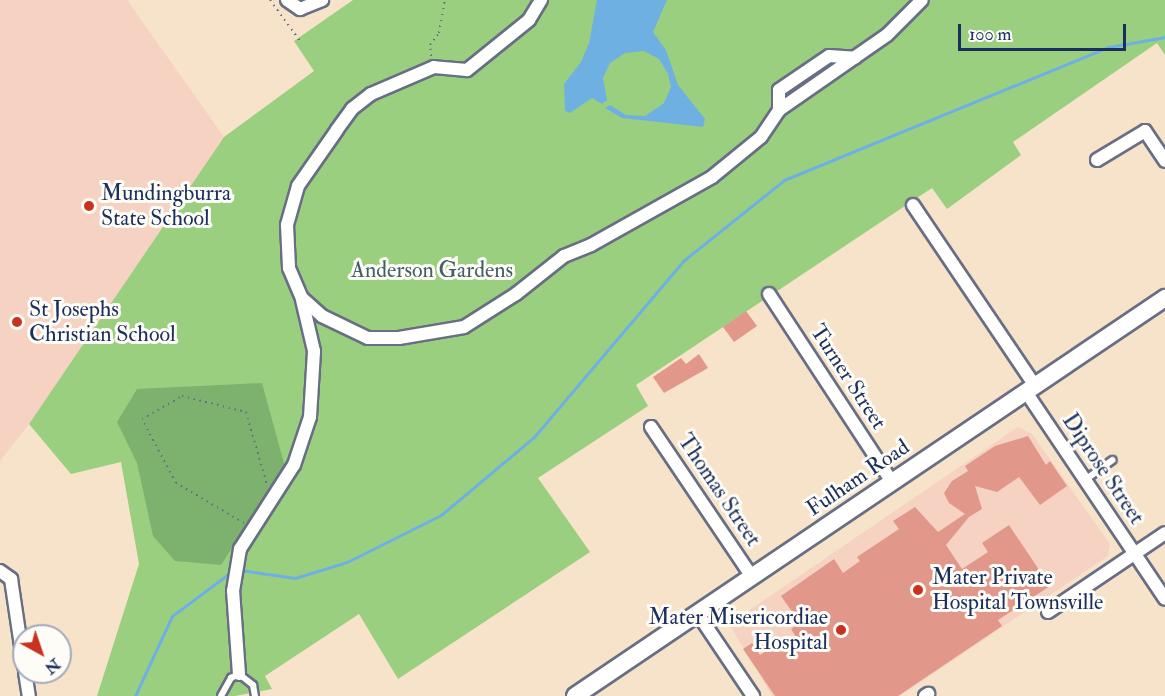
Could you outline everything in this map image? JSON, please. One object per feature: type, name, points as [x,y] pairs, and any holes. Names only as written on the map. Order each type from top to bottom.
[{"type":"street","points":[[287,0],[300,9],[322,0]]},
{"type":"street","points":[[239,674],[233,612],[235,570],[252,527],[294,465],[310,417],[314,351],[302,298],[289,268],[287,225],[298,186],[352,109],[371,94],[434,67],[467,70],[529,20],[542,0]]},
{"type":"street","points":[[302,298],[322,316],[368,338],[399,338],[464,327],[516,294],[564,256],[591,245],[712,177],[761,137],[778,110],[887,35],[922,0]]},
{"type":"street","points":[[1097,160],[1145,131],[1165,161]]},
{"type":"street","name":"Diprose Street","points":[[913,205],[1085,480],[1165,599]]},
{"type":"street","name":"Turner Street","points":[[769,294],[892,482]]},
{"type":"street","name":"Fulham Road","points":[[576,696],[1165,298]]},
{"type":"street","name":"Thomas Street","points":[[651,427],[752,577]]},
{"type":"street","points":[[1048,612],[1165,534]]},
{"type":"street","points":[[0,571],[11,579],[18,624]]},
{"type":"street","points":[[698,614],[753,696]]},
{"type":"lane","points":[[1085,480],[1113,460]]},
{"type":"lane","points":[[221,696],[231,678],[239,674],[253,685],[255,696]]},
{"type":"path","points":[[270,0],[300,41]]},
{"type":"path","points":[[434,67],[430,45],[439,33],[445,0]]},
{"type":"path","points":[[252,527],[176,483],[142,419],[182,396],[246,412],[271,498]]},
{"type":"shaded area","name":"Mundingburra State School","points":[[0,0],[127,0],[224,137],[29,424],[0,461]]},
{"type":"shaded area","name":"Mater Private Hospital Townsville","points":[[1018,427],[1032,434],[1110,544],[1108,556],[900,696],[772,696],[729,624]]},
{"type":"green space","name":"Anderson Gardens","points":[[353,0],[1165,0],[1165,55],[1157,43],[1013,142],[1021,155],[947,209],[932,188],[636,385],[648,406],[538,478],[590,552],[398,679],[359,614],[265,676],[272,689],[235,696],[97,696],[139,564],[121,462],[71,474],[29,424],[224,137],[314,71],[294,41]]},
{"type":"green space","points":[[262,383],[285,467],[221,565],[175,561],[153,536],[137,463],[117,422],[137,389]]},
{"type":"water","points":[[597,0],[667,0],[653,32],[666,50],[678,85],[705,119],[703,127],[622,118],[605,108],[610,105],[626,115],[645,116],[664,103],[671,87],[668,74],[659,59],[644,51],[625,53],[610,63],[603,78],[607,100],[602,104],[592,98],[570,113],[565,111],[564,84],[581,62],[589,43]]},
{"type":"building","points":[[746,311],[757,326],[734,342],[723,327]]},
{"type":"building","points":[[699,354],[708,368],[664,393],[653,377],[681,358],[686,364]]},
{"type":"building","name":"Mater Private Hospital Townsville","points":[[1028,436],[1046,465],[1050,461],[1067,486],[1040,505],[1019,477],[997,492],[975,486],[982,509],[969,517],[946,545],[962,569],[988,552],[982,543],[1009,525],[1050,586],[998,620],[1002,626],[898,696],[775,696],[743,649],[752,643],[760,655],[776,645],[781,652],[798,640],[791,629],[800,623],[781,596],[834,559],[843,573],[860,561],[857,557],[899,529],[893,521],[915,507],[938,532],[965,514],[949,503],[944,493],[952,481],[968,471],[965,466],[995,446]]},
{"type":"waterway","points":[[240,570],[295,578],[347,562],[441,515],[534,437],[683,261],[784,180],[1109,47],[1165,37]]},
{"type":"waterway","points":[[135,696],[172,616],[227,575]]},
{"type":"place","name":"Mundingburra State School","points":[[89,206]]},
{"type":"place","name":"St Josephs Christian School","points":[[17,322]]},
{"type":"place","name":"Mater Private Hospital Townsville","points":[[918,590]]},
{"type":"place","name":"Mater Misericordiae Hospital","points":[[841,630]]}]
